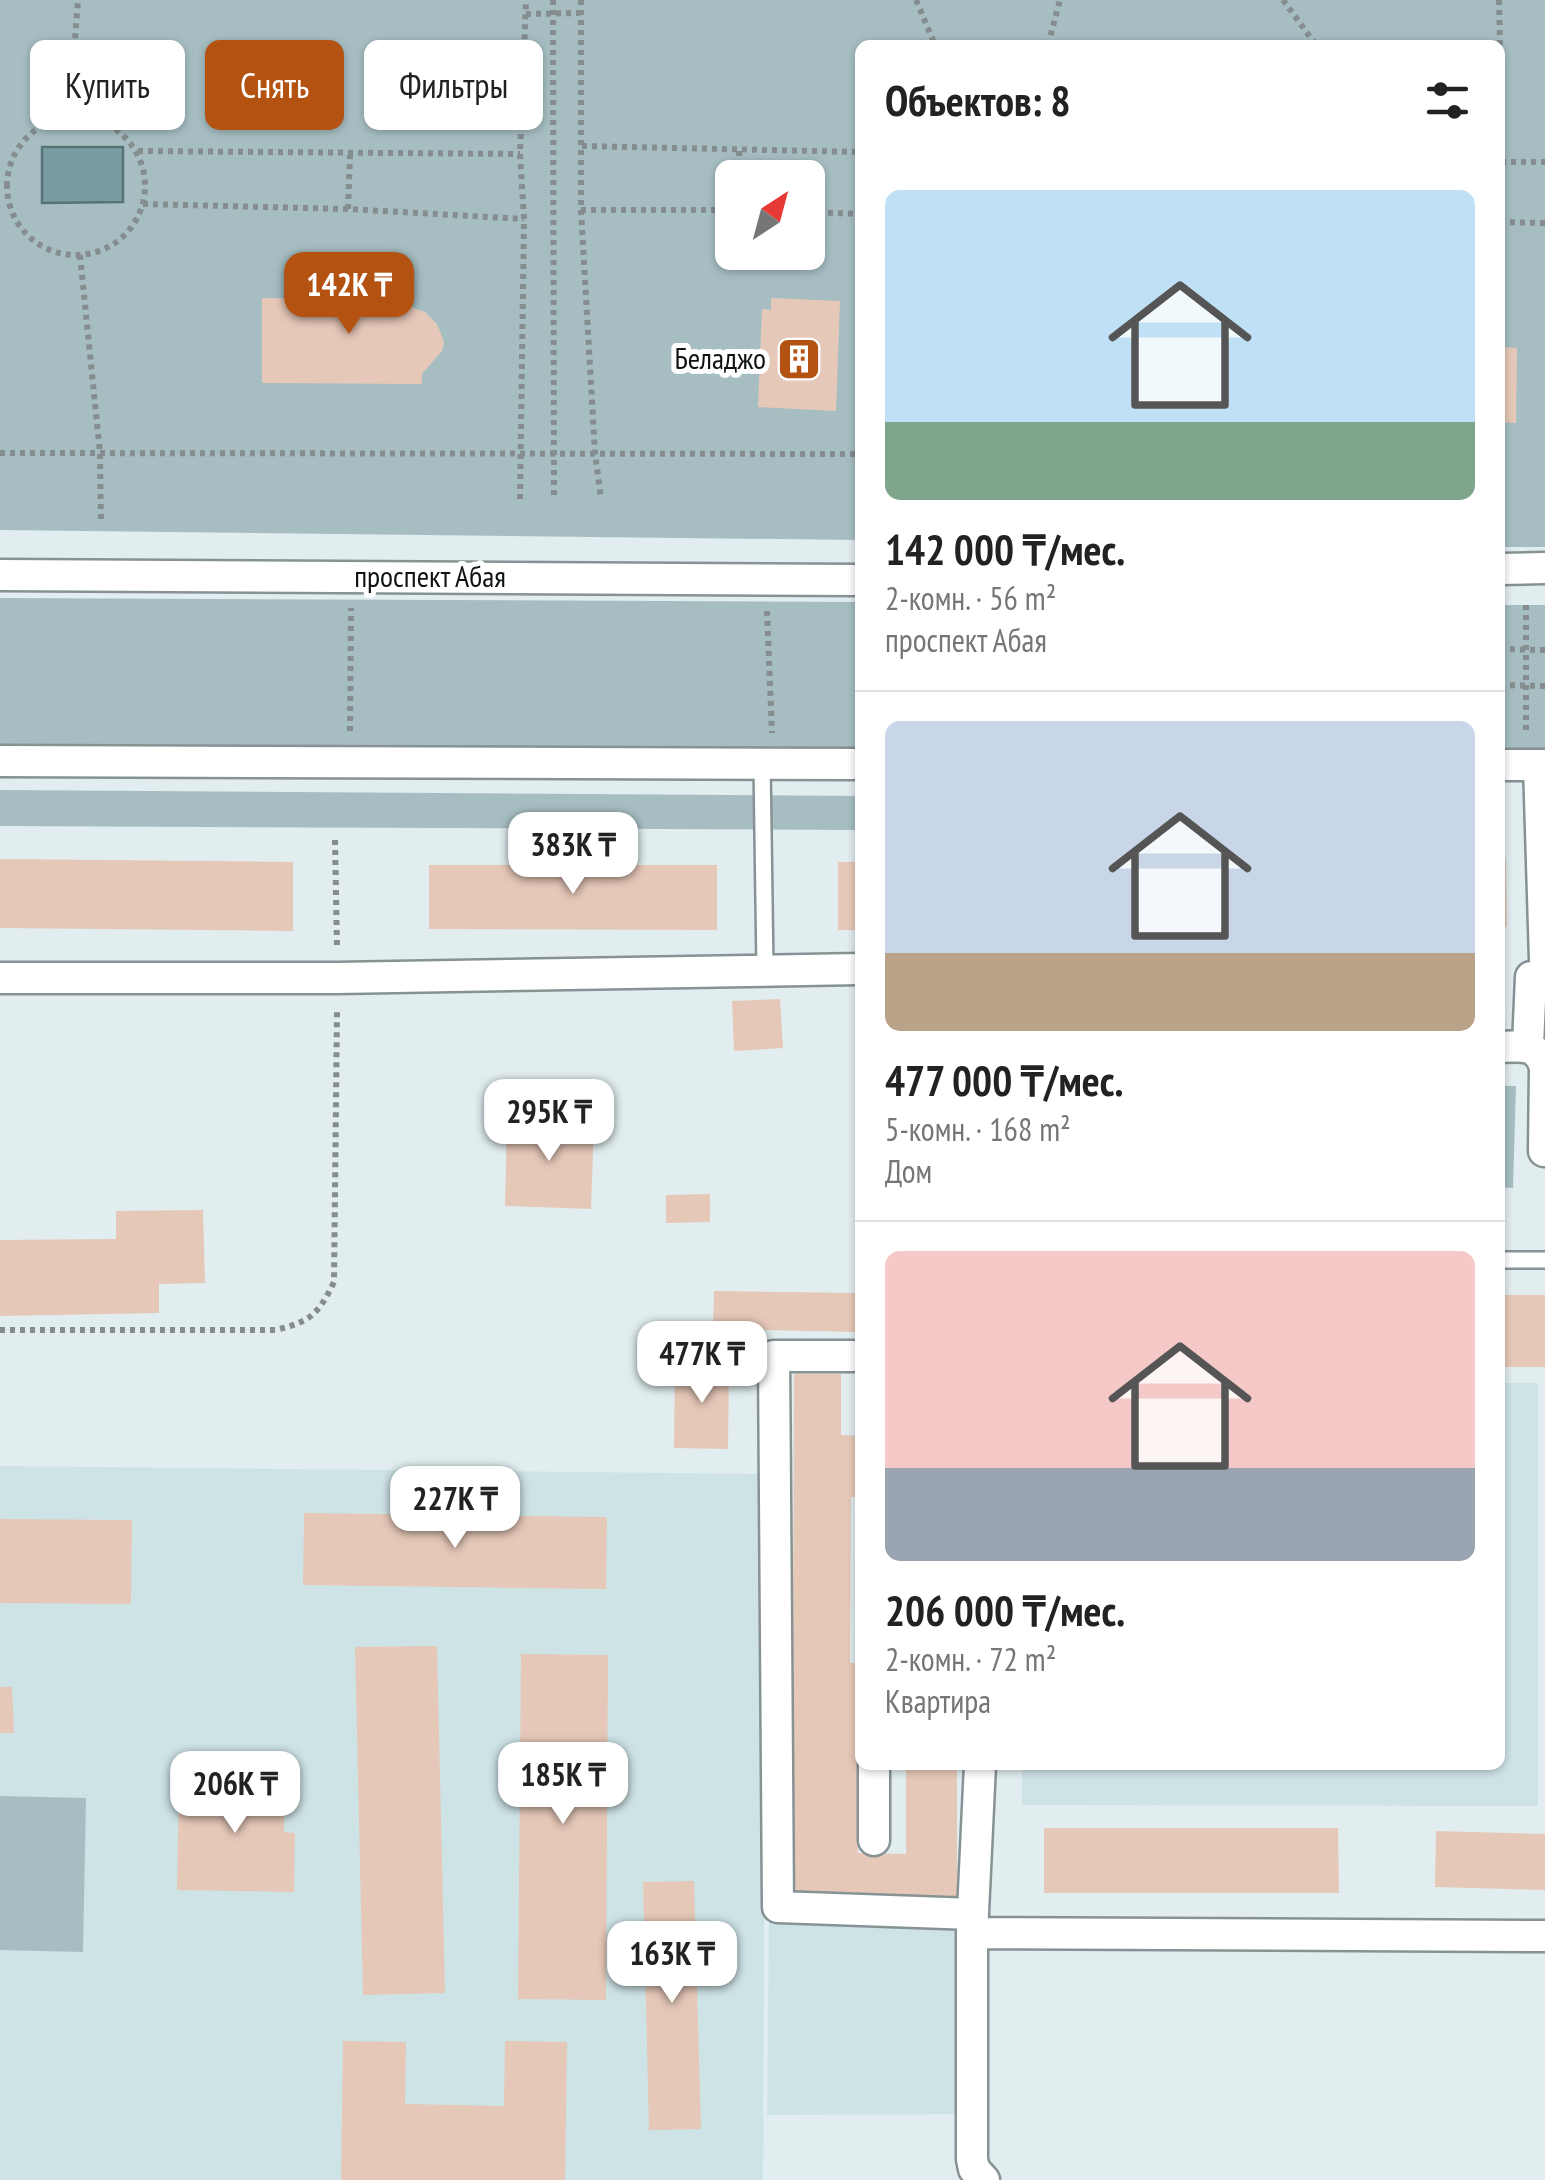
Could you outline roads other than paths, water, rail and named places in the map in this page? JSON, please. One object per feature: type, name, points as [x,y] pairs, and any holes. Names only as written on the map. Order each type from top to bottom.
[{"type":"street","points":[[1505,570],[1545,568]]},
{"type":"street","name":"проспект Абая","points":[[0,574],[855,580]]},
{"type":"street","points":[[0,761],[855,764]]},
{"type":"street","points":[[1527,765],[1540,971],[1514,1046],[1540,1054],[1545,1067],[1544,1151]]},
{"type":"street","points":[[0,978],[337,978],[855,969]]},
{"type":"street","points":[[1505,976],[1540,971]]},
{"type":"street","points":[[855,1356],[774,1356],[778,1906],[973,1923],[1545,1936]]},
{"type":"street","points":[[874,1770],[874,1840]]},
{"type":"street","points":[[980,1770],[973,1923],[972,2160],[984,2180]]},
{"type":"lane","points":[[766,970],[768,764]]},
{"type":"lane","points":[[1505,1260],[1545,1260]]},
{"type":"place","name":"Беладжо","points":[[799,359]]}]
